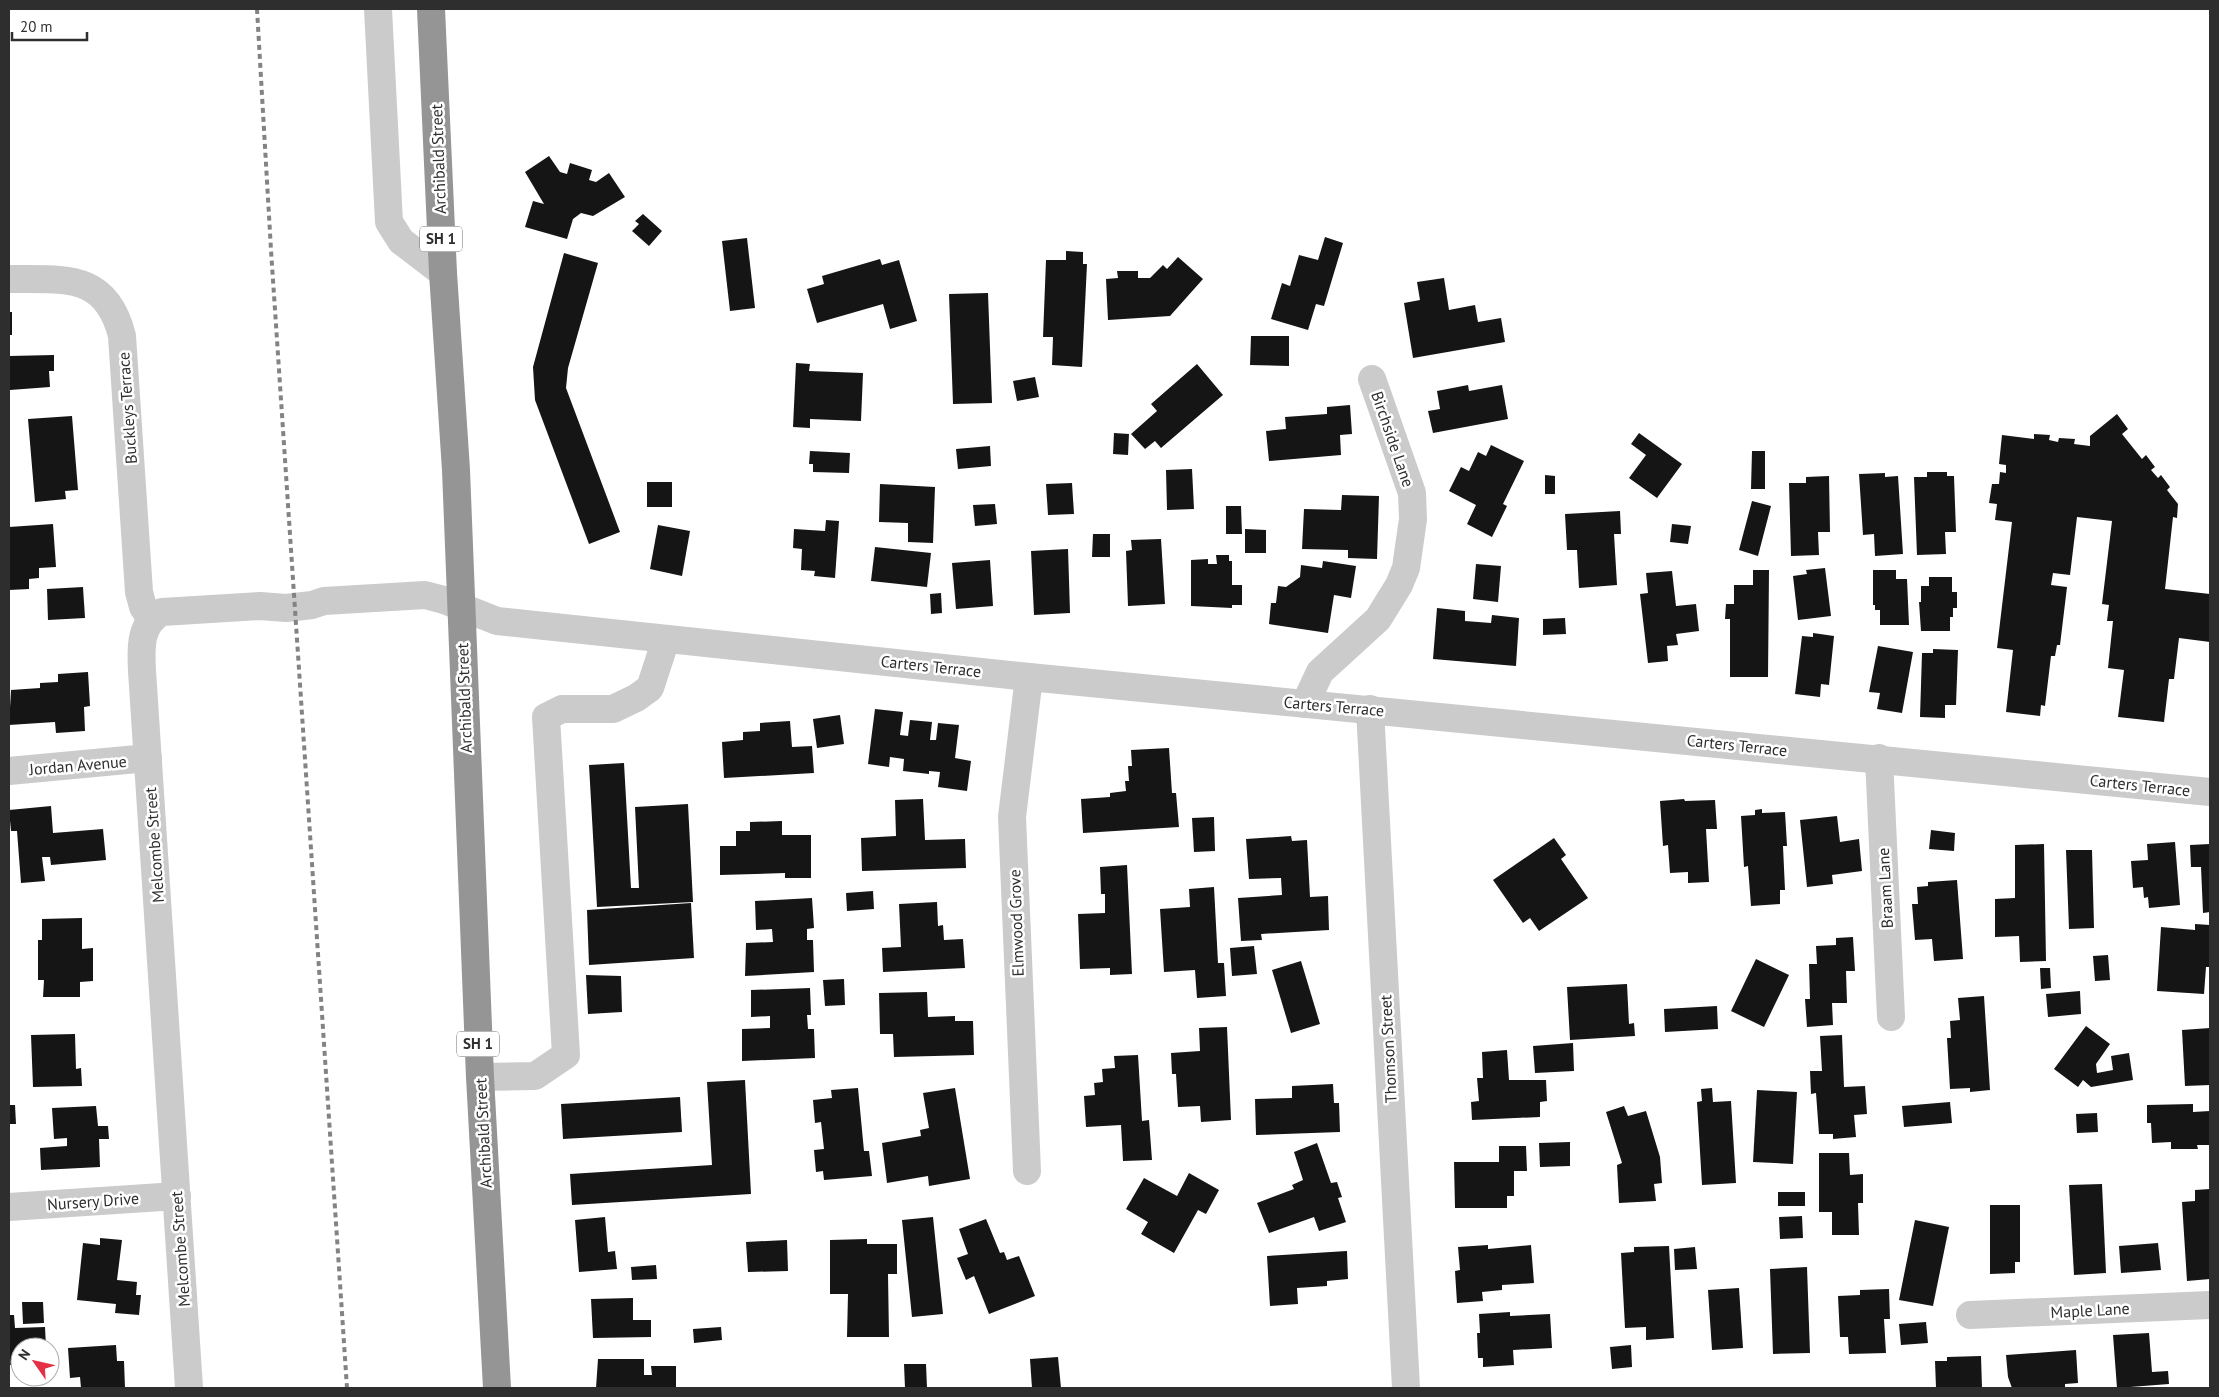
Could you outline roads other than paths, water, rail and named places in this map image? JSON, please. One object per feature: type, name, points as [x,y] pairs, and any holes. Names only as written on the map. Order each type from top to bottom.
[{"type":"highway","name":"Archibald Street","points":[[431,9],[442,273],[456,470],[480,1077],[497,1388]]},
{"type":"street","points":[[378,9],[389,222],[401,241],[442,273]]},
{"type":"street","name":"Buckleys Terrace","points":[[9,279],[69,280],[81,283],[105,298],[119,323],[122,336],[139,592],[143,607],[152,619]]},
{"type":"street","name":"Birchside Lane","points":[[1305,704],[1320,672],[1378,618],[1399,585],[1406,568],[1413,519],[1412,494],[1372,378]]},
{"type":"street","points":[[152,619],[162,612],[168,611],[260,606],[286,608],[312,605],[324,601],[425,595],[444,600],[461,608]]},
{"type":"street","name":"Carters Terrace","points":[[461,608],[497,621],[666,639],[1029,677],[1879,758],[2210,792]]},
{"type":"street","name":"Melcombe Street","points":[[152,619],[141,641],[189,1388]]},
{"type":"street","points":[[480,1077],[535,1076],[566,1055],[546,717],[562,709],[613,709],[636,698],[650,688],[666,639]]},
{"type":"street","name":"Elmwood Grove","points":[[1027,1171],[1012,817],[1029,677]]},
{"type":"street","name":"Thomson Street","points":[[1370,709],[1406,1388]]},
{"type":"street","name":"Jordan Avenue","points":[[9,771],[148,758]]},
{"type":"street","name":"Braam Lane","points":[[1879,758],[1891,1017]]},
{"type":"street","name":"Nursery Drive","points":[[9,1207],[177,1196]]},
{"type":"street","name":"Maple Lane","points":[[1970,1316],[2210,1304]]},
{"type":"railway","points":[[257,9],[271,250],[347,1388]]}]
